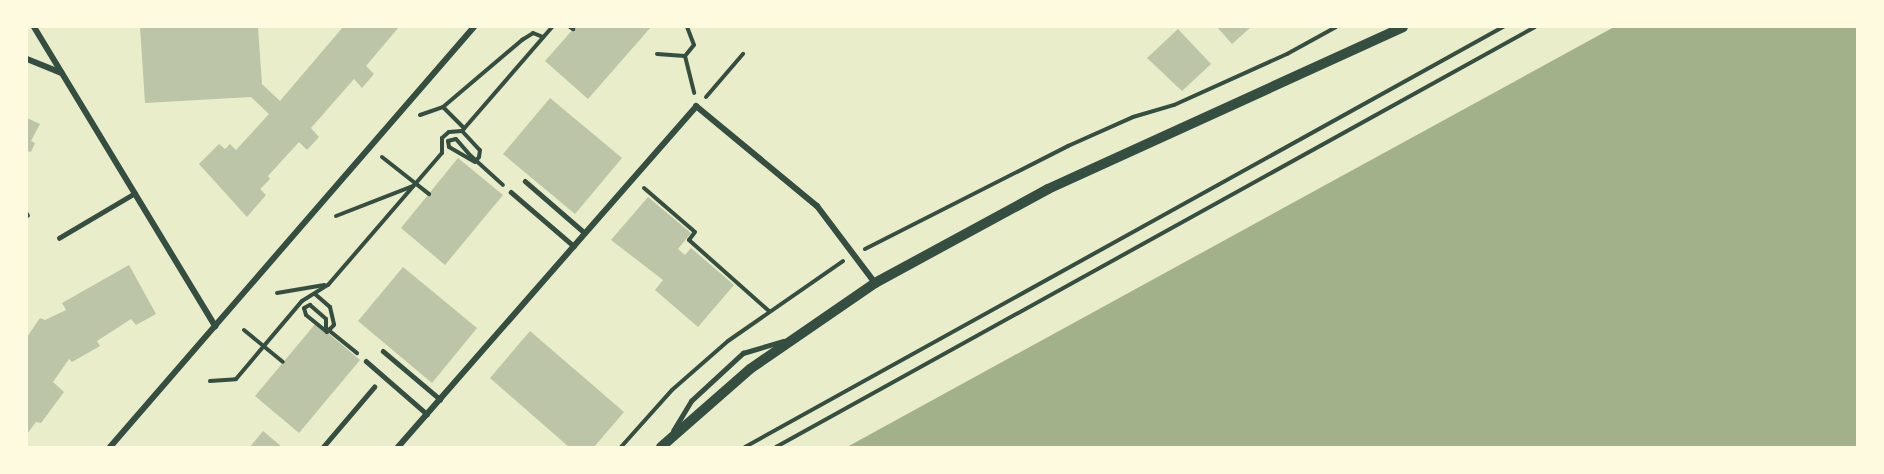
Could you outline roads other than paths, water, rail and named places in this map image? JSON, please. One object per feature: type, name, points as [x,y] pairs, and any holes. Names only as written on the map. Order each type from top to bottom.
[{"type":"street","points":[[34,27],[215,326]]},
{"type":"street","points":[[110,447],[474,27]]},
{"type":"street","points":[[664,444],[789,340],[875,283],[1048,189],[1402,27]]},
{"type":"street","points":[[27,59],[62,73]]},
{"type":"street","points":[[398,447],[696,106],[817,206],[875,283]]},
{"type":"lane","points":[[525,181],[585,233]]},
{"type":"lane","points":[[511,192],[574,246]]},
{"type":"lane","points":[[59,238],[135,194]]},
{"type":"lane","points":[[664,444],[691,401],[743,353],[789,340]]},
{"type":"lane","points":[[383,351],[440,399]]},
{"type":"lane","points":[[366,361],[427,414]]},
{"type":"lane","points":[[323,447],[374,387]]}]
